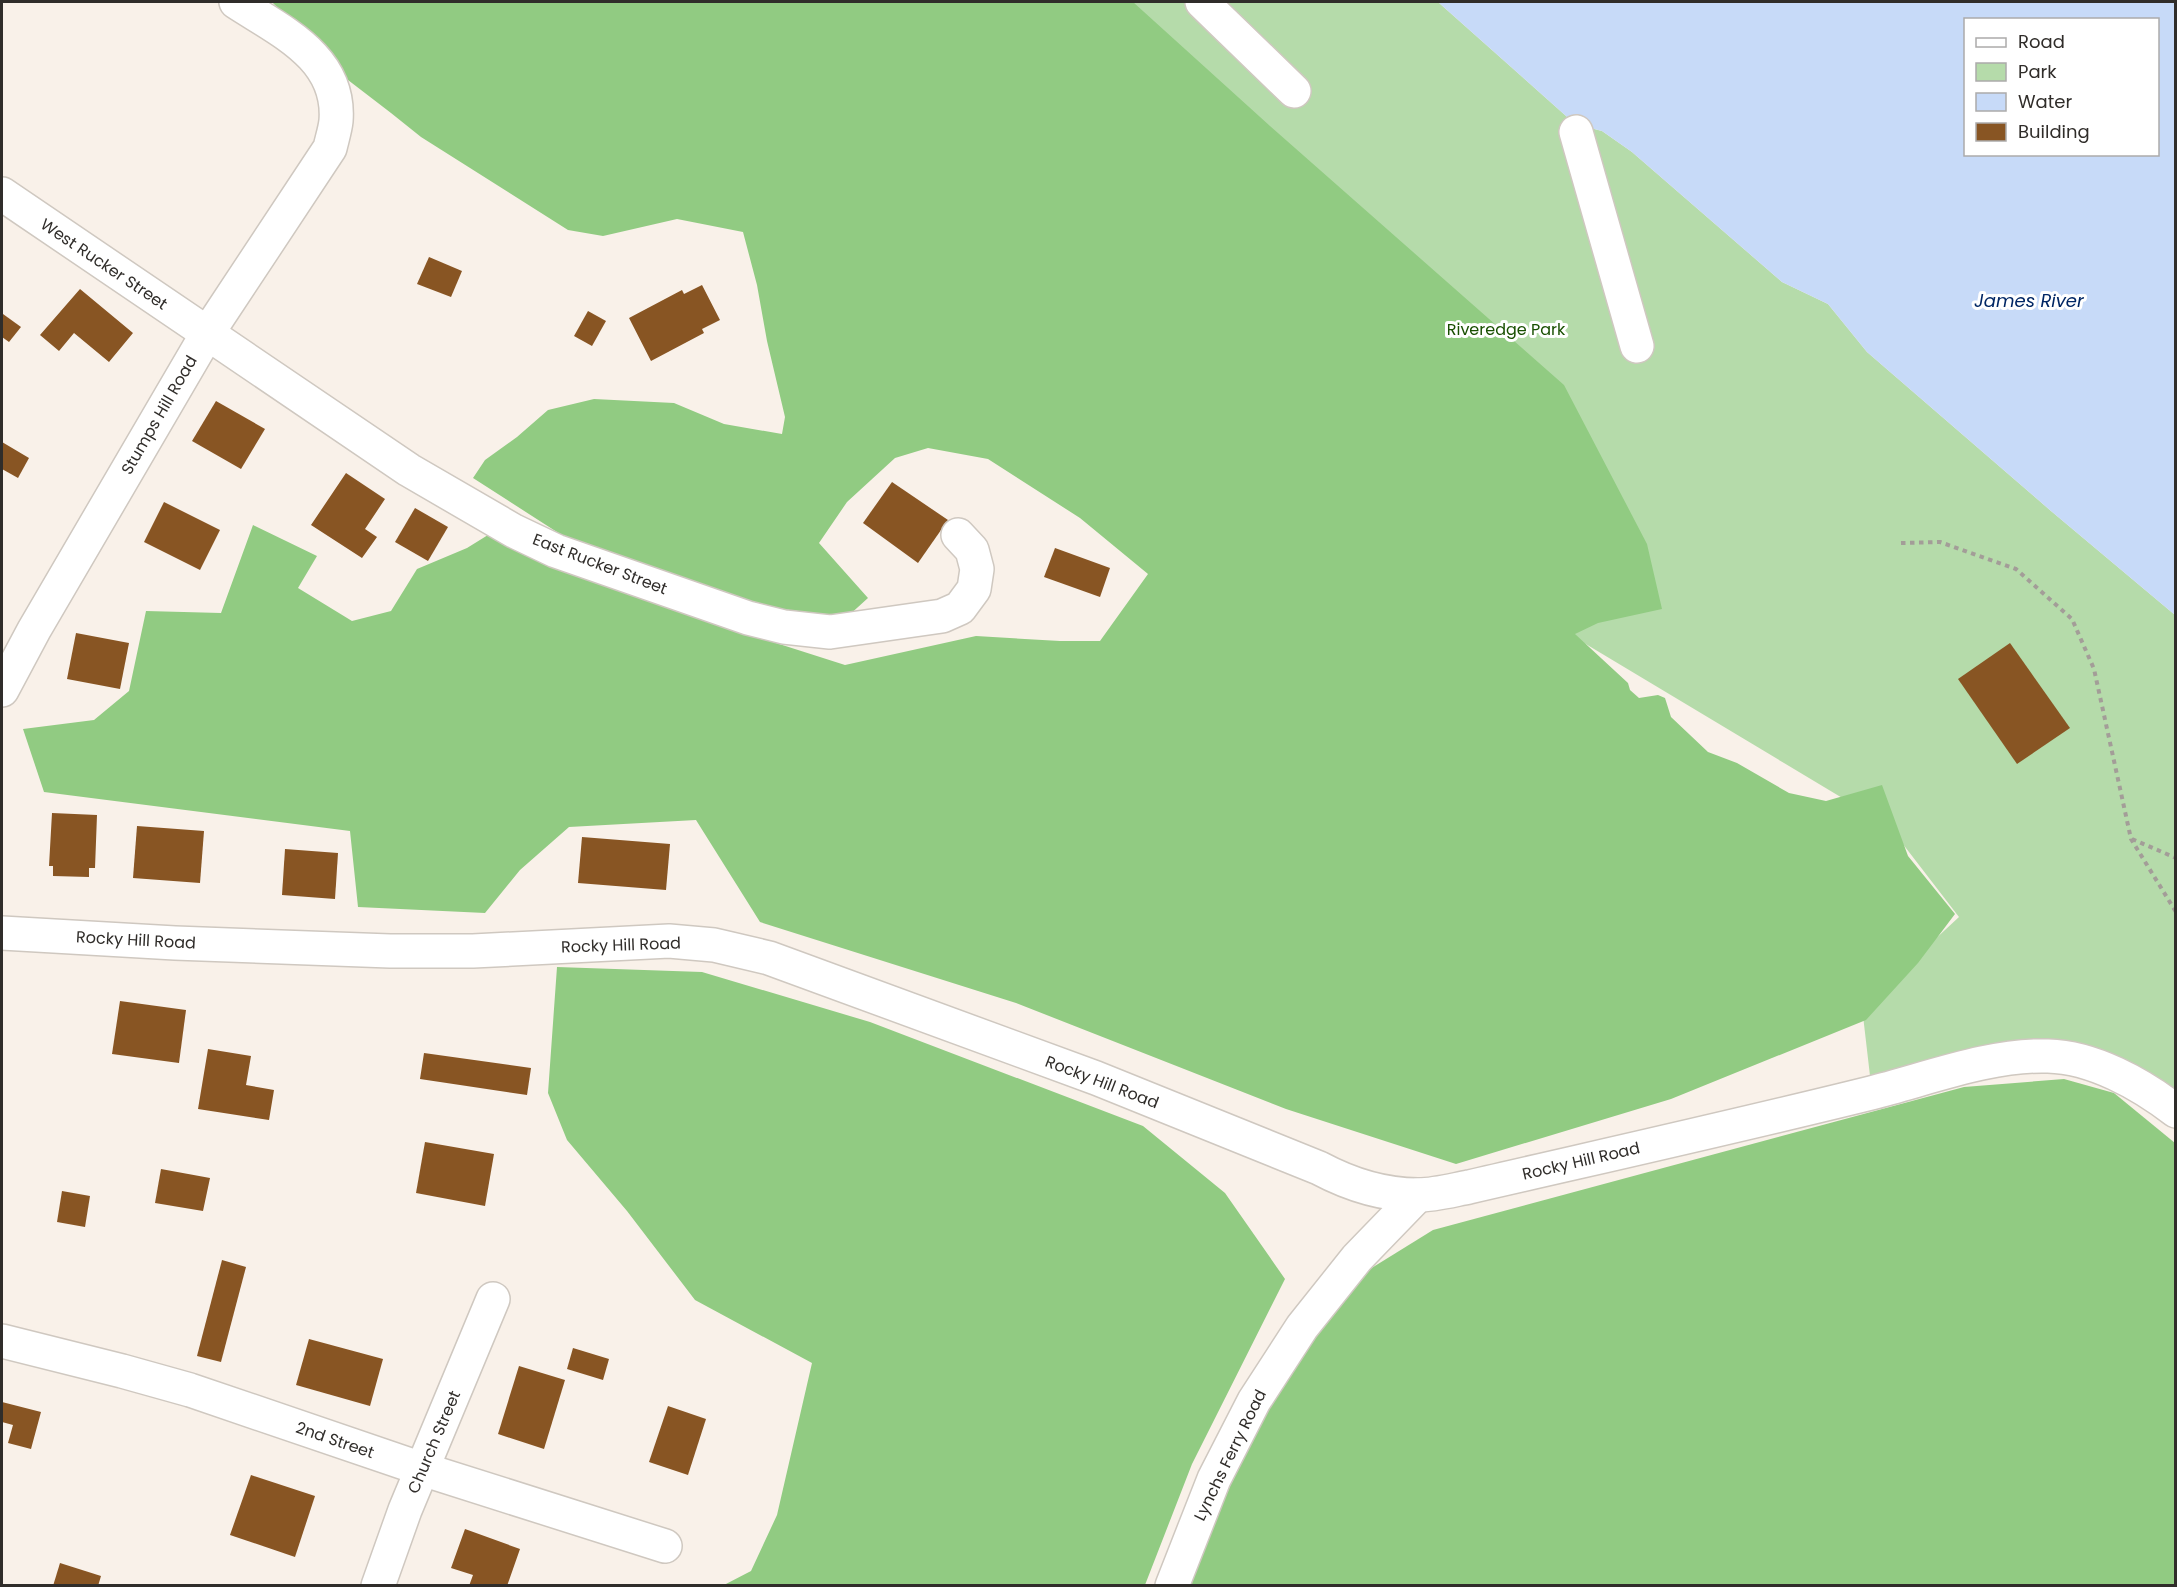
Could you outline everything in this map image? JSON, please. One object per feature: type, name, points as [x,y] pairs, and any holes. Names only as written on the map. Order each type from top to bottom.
[{"type":"street","name":"Stumps Hill Road","points":[[2,690],[40,620],[207,334],[330,148],[336,121],[334,92],[322,66],[303,45],[236,2]]},
{"type":"street","points":[[1202,2],[1294,91]]},
{"type":"street","points":[[1576,132],[1637,346]]},
{"type":"street","name":"West Rucker Street","points":[[2,194],[207,334]]},
{"type":"street","name":"East Rucker Street","points":[[207,334],[409,470],[514,531],[556,551],[748,618],[784,627],[830,632],[942,616],[960,608],[974,589],[977,569],[975,559],[972,550],[958,534]]},
{"type":"street","name":"Rocky Hill Road","points":[[2,933],[390,951],[473,951],[669,941],[714,945],[769,958],[1096,1078],[1334,1176],[1374,1190],[1418,1195],[1469,1187],[1872,1093],[2011,1057],[2051,1056],[2092,1064],[2136,1083],[2175,1111]]},
{"type":"street","name":"Lynchs Ferry Road","points":[[1172,1586],[1214,1479],[1254,1401],[1302,1327],[1357,1258],[1418,1195]]},
{"type":"street","name":"Church Street","points":[[378,1586],[405,1510],[493,1299]]},
{"type":"street","name":"2nd Street","points":[[2,1341],[190,1390],[422,1470],[666,1546]]},
{"type":"path","points":[[1901,543],[1940,542],[2016,569],[2072,619],[2094,669],[2131,839],[2175,912]]},
{"type":"path","points":[[2131,839],[2175,858]]},
{"type":"green space","points":[[272,2],[1133,2],[1564,385],[1647,544],[1662,609],[1598,623],[1575,634],[1628,683],[1630,690],[1639,698],[1658,695],[1665,698],[1671,717],[1708,752],[1737,763],[1789,793],[1826,801],[1882,785],[1908,856],[1955,914],[1918,963],[1866,1020],[1671,1099],[1456,1164],[1286,1109],[1016,1003],[760,922],[696,820],[569,827],[520,870],[485,913],[358,907],[350,831],[44,792],[23,729],[94,720],[129,691],[146,611],[221,613],[253,525],[317,556],[298,588],[352,621],[391,611],[417,569],[467,548],[488,535],[682,613],[845,665],[976,636],[1100,641],[1148,574],[1080,518],[988,459],[928,448],[895,458],[847,502],[819,543],[868,598],[847,617],[765,607],[574,543],[473,478],[485,460],[517,437],[548,410],[594,399],[674,403],[724,424],[782,434],[785,417],[767,341],[757,285],[743,232],[677,219],[603,236],[568,230],[421,137],[348,80]]},
{"type":"green space","name":"Riveredge Park","points":[[768,2],[1438,2],[1575,124],[1602,131],[1632,152],[1782,282],[1828,304],[1867,352],[2175,615],[2175,1123],[2136,1083],[2011,1057],[1872,1093],[1862,1007],[1959,917],[1889,826],[1449,562]]},
{"type":"green space","points":[[557,967],[702,972],[870,1022],[1143,1126],[1225,1193],[1285,1279],[1192,1464],[1145,1585],[724,1585],[751,1571],[777,1515],[812,1363],[695,1300],[627,1211],[567,1140],[548,1093]]},
{"type":"green space","points":[[2064,1079],[2114,1093],[2175,1143],[2175,1585],[1189,1586],[1230,1486],[1269,1409],[1315,1336],[1370,1269],[1433,1230],[1964,1087]]},
{"type":"water","name":"James River","points":[[1438,2],[2175,2],[2175,615],[1867,352],[1828,304],[1782,282],[1632,152],[1602,131],[1575,124]]},
{"type":"building","points":[[429,257],[462,271],[451,297],[417,284]]},
{"type":"building","points":[[702,285],[720,320],[702,329],[704,333],[651,361],[629,318],[682,290],[684,294]]},
{"type":"building","points":[[80,289],[133,333],[109,362],[74,333],[59,351],[40,335]]},
{"type":"building","points":[[588,311],[606,321],[592,346],[574,336]]},
{"type":"building","points":[[3,314],[21,327],[9,342],[2,337]]},
{"type":"building","points":[[216,401],[265,429],[241,469],[192,441]]},
{"type":"building","points":[[2,442],[29,458],[18,478],[2,469]]},
{"type":"building","points":[[346,473],[385,499],[365,529],[377,537],[362,558],[311,525]]},
{"type":"building","points":[[892,482],[948,520],[918,563],[863,523]]},
{"type":"building","points":[[164,502],[220,530],[200,570],[144,542]]},
{"type":"building","points":[[415,508],[448,527],[428,561],[395,542]]},
{"type":"building","points":[[1055,548],[1110,568],[1100,597],[1044,577]]},
{"type":"building","points":[[76,633],[129,643],[120,689],[67,679]]},
{"type":"building","points":[[2010,643],[2070,728],[2017,764],[1958,679]]},
{"type":"building","points":[[52,813],[97,815],[95,868],[89,868],[89,877],[53,876],[53,866],[49,866]]},
{"type":"building","points":[[137,826],[204,831],[200,883],[133,878]]},
{"type":"building","points":[[582,837],[670,844],[666,890],[578,883]]},
{"type":"building","points":[[285,849],[338,853],[335,899],[282,895]]},
{"type":"building","points":[[120,1001],[186,1010],[179,1063],[112,1054]]},
{"type":"building","points":[[208,1049],[251,1056],[246,1085],[274,1090],[269,1120],[198,1109]]},
{"type":"building","points":[[424,1053],[531,1068],[527,1095],[420,1079]]},
{"type":"building","points":[[425,1142],[494,1154],[485,1206],[416,1193]]},
{"type":"building","points":[[161,1169],[210,1178],[203,1211],[155,1203]]},
{"type":"building","points":[[62,1191],[90,1196],[85,1227],[57,1222]]},
{"type":"building","points":[[222,1260],[246,1267],[221,1362],[197,1356]]},
{"type":"building","points":[[309,1339],[383,1359],[370,1406],[296,1385]]},
{"type":"building","points":[[573,1348],[609,1359],[603,1380],[567,1369]]},
{"type":"building","points":[[519,1366],[565,1380],[544,1449],[498,1434]]},
{"type":"building","points":[[2,1402],[41,1412],[31,1449],[8,1443],[13,1425],[2,1422]]},
{"type":"building","points":[[668,1406],[706,1419],[688,1475],[649,1462]]},
{"type":"building","points":[[251,1475],[315,1496],[295,1557],[230,1535]]},
{"type":"building","points":[[465,1529],[520,1549],[507,1586],[469,1586],[473,1575],[451,1568]]},
{"type":"building","points":[[60,1563],[101,1576],[98,1586],[53,1586]]}]
